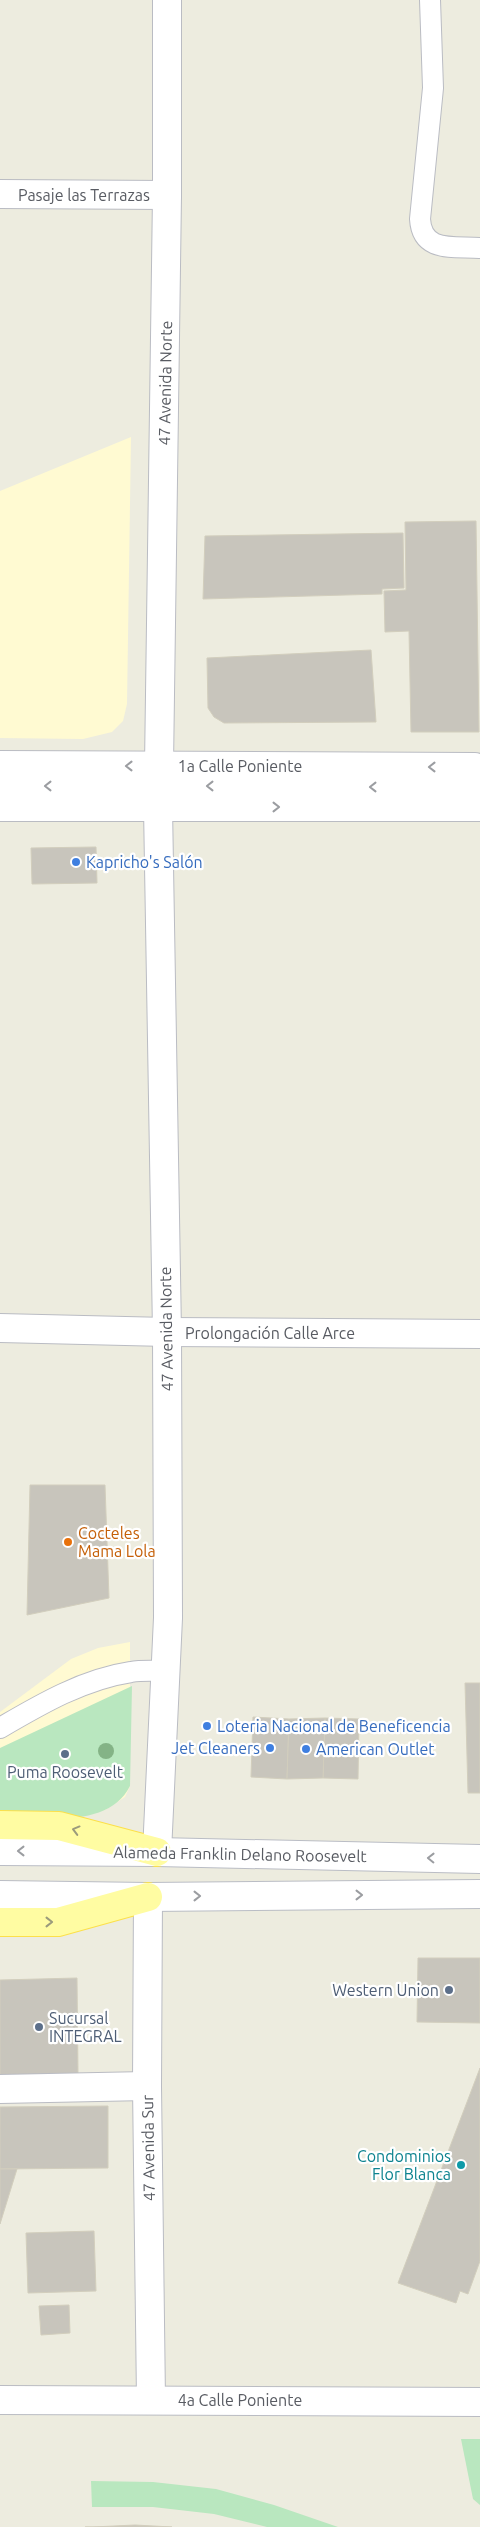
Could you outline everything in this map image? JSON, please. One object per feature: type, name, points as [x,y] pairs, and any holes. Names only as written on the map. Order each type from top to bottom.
[{"type":"main road","points":[[0,1825],[59,1826],[157,1852]]},
{"type":"main road","points":[[0,1922],[58,1922],[148,1897]]},
{"type":"street","name":"47 Avenida Norte","points":[[159,766],[167,195],[167,0]]},
{"type":"street","name":"Pasaje las Terrazas","points":[[0,194],[167,195]]},
{"type":"street","name":"1a Calle Poniente","points":[[0,765],[475,768],[478,788],[0,786]]},
{"type":"street","points":[[0,807],[158,807],[478,788]]},
{"type":"street","name":"47 Avenida Norte","points":[[157,1852],[168,1618],[167,1332],[158,807]]},
{"type":"street","name":"Prolongación Calle Arce","points":[[0,1328],[167,1332],[480,1334]]},
{"type":"street","name":"Alameda Franklin Delano Roosevelt","points":[[0,1851],[157,1852],[480,1859]]},
{"type":"street","points":[[0,1896],[148,1897],[480,1894]]},
{"type":"street","name":"47 Avenida Sur","points":[[148,1897],[147,2086],[150,2400]]},
{"type":"street","points":[[0,2089],[147,2086]]},
{"type":"street","name":"4a Calle Poniente","points":[[0,2400],[480,2402]]},
{"type":"lane","points":[[430,0],[433,88],[420,231],[426,240],[438,245],[480,248]]},
{"type":"lane","points":[[0,1728],[65,1693],[104,1677],[133,1671],[166,1671]]},
{"type":"shaded area","points":[[131,437],[127,704],[123,721],[112,732],[83,739],[0,738],[0,491]]},
{"type":"shaded area","name":"Puma Roosevelt","points":[[130,1642],[130,1786],[125,1797],[105,1810],[69,1818],[0,1816],[0,1712],[71,1659],[98,1648]]},
{"type":"green space","name":"Puma Roosevelt","points":[[132,1686],[130,1786],[120,1800],[106,1809],[90,1815],[72,1818],[53,1819],[0,1816],[0,1748]]},
{"type":"green space","points":[[461,2439],[480,2439],[480,2505],[473,2499]]},
{"type":"green space","points":[[91,2481],[153,2482],[216,2489],[274,2505],[338,2527],[267,2527],[214,2514],[153,2507],[92,2507]]},
{"type":"building","points":[[476,521],[479,732],[411,732],[409,631],[385,632],[384,591],[406,590],[405,522]]},
{"type":"building","points":[[403,533],[404,588],[382,589],[382,594],[203,599],[205,536]]},
{"type":"building","points":[[371,650],[376,722],[224,723],[214,717],[208,708],[207,658]]},
{"type":"building","points":[[96,847],[97,883],[32,884],[31,848]]},
{"type":"building","name":"Cocteles Mama Lola","points":[[30,1485],[105,1485],[109,1598],[27,1615]]},
{"type":"building","points":[[465,1683],[480,1683],[480,1793],[468,1793]]},
{"type":"building","name":"Jet Cleaners","points":[[253,1717],[289,1719],[287,1779],[251,1777]]},
{"type":"building","points":[[325,1718],[359,1719],[358,1779],[323,1778]]},
{"type":"building","name":"American Outlet","points":[[325,1718],[323,1778],[287,1779],[289,1719]]},
{"type":"building","name":"Western Union","points":[[418,1958],[480,1958],[480,2023],[417,2022]]},
{"type":"building","name":"Sucursal INTEGRAL","points":[[77,1978],[78,2074],[0,2075],[0,1980]]},
{"type":"building","name":"Condominios Flor Blanca","points":[[480,2068],[480,2261],[468,2294],[460,2291],[456,2303],[398,2283]]},
{"type":"building","points":[[108,2106],[108,2168],[0,2169],[0,2107]]},
{"type":"building","points":[[0,2169],[17,2169],[0,2224]]},
{"type":"building","points":[[94,2231],[96,2291],[28,2293],[26,2233]]},
{"type":"building","points":[[69,2305],[70,2333],[41,2335],[39,2306]]},
{"type":"building","points":[[135,2525],[172,2527],[93,2527]]},
{"type":"place","name":"Kapricho's Salón","points":[[76,862]]},
{"type":"place","name":"Cocteles Mama Lola","points":[[68,1542]]},
{"type":"place","name":"Loteria Nacional de Beneficencia","points":[[207,1726]]},
{"type":"place","name":"Jet Cleaners","points":[[270,1748]]},
{"type":"place","name":"American Outlet","points":[[306,1749]]},
{"type":"place","name":"Puma Roosevelt","points":[[65,1754]]},
{"type":"place","name":"Western Union","points":[[449,1990]]},
{"type":"place","name":"Sucursal INTEGRAL","points":[[39,2027]]},
{"type":"place","name":"Condominios Flor Blanca","points":[[461,2165]]}]
